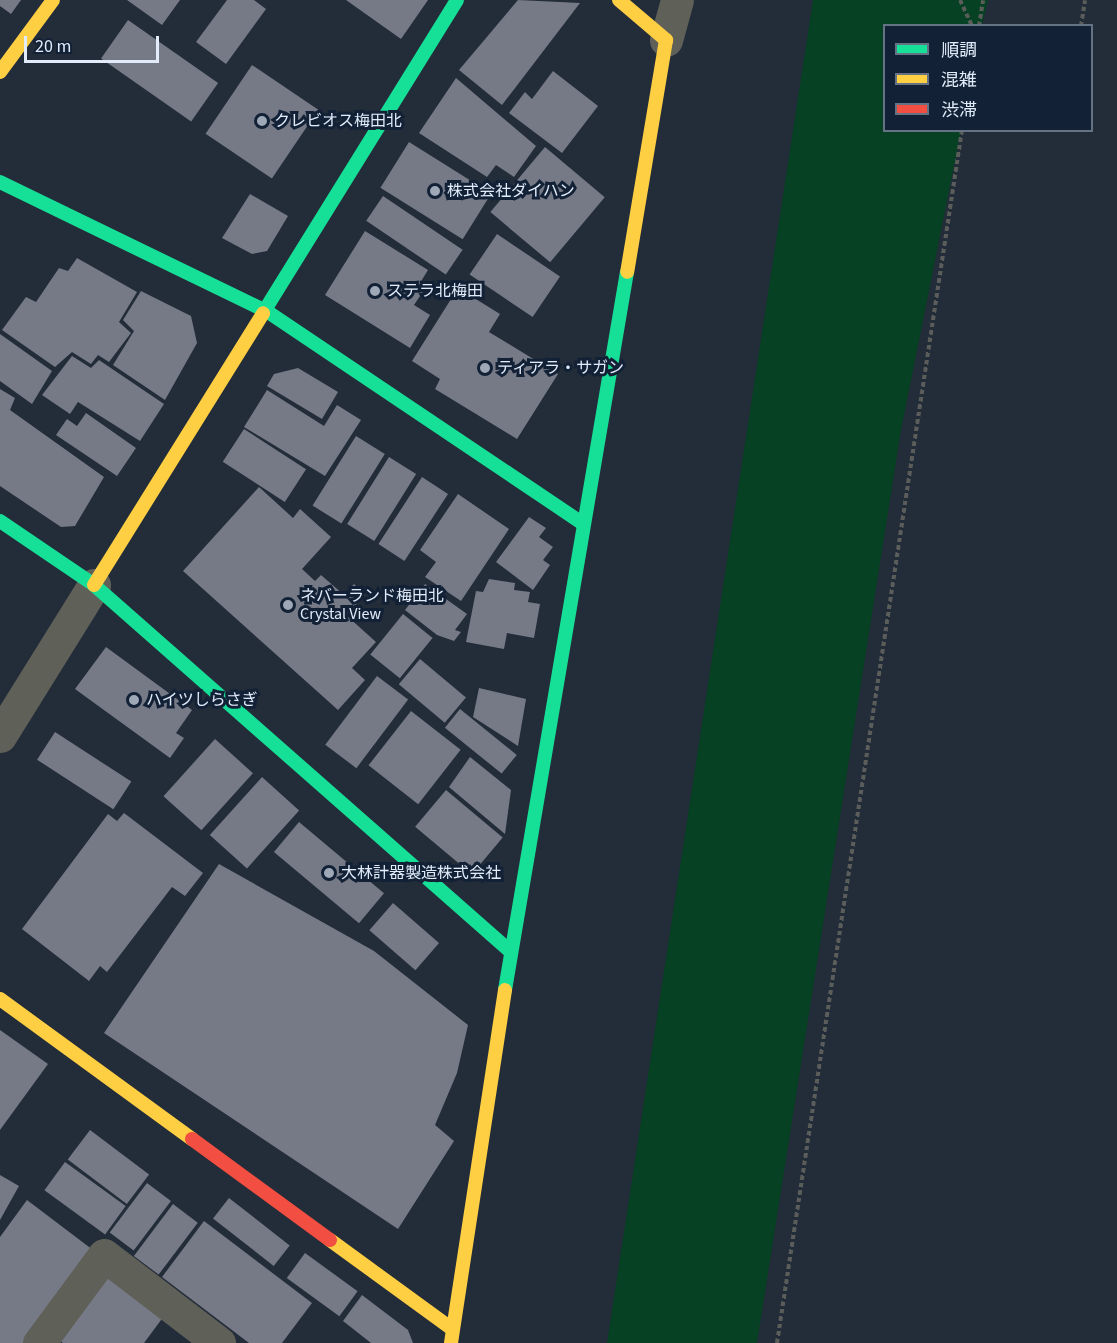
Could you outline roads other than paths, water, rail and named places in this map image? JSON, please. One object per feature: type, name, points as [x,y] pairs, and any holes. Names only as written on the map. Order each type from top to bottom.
[{"type":"street","points":[[0,72],[53,0]]},
{"type":"street","points":[[0,736],[268,312],[457,0]]},
{"type":"street","points":[[619,0],[666,40]]},
{"type":"street","points":[[0,999],[452,1336],[511,952],[582,523],[666,40],[677,0]]},
{"type":"street","points":[[0,182],[268,312],[582,523]]},
{"type":"street","points":[[0,521],[94,585],[511,952]]},
{"type":"street","points":[[39,1343],[104,1255],[219,1343]]},
{"type":"place","name":"クレビオス梅田北","points":[[262,121]]},
{"type":"place","name":"株式会社ダイハン","points":[[435,191]]},
{"type":"place","name":"ステラ北梅田","points":[[375,291]]},
{"type":"place","name":"ティアラ・サガン","points":[[485,368]]},
{"type":"place","name":"ネバーランド梅田北 Crystal View","points":[[288,605]]},
{"type":"place","name":"ハイツしらさぎ","points":[[134,700]]},
{"type":"place","name":"大林計器製造株式会社","points":[[329,873]]}]
